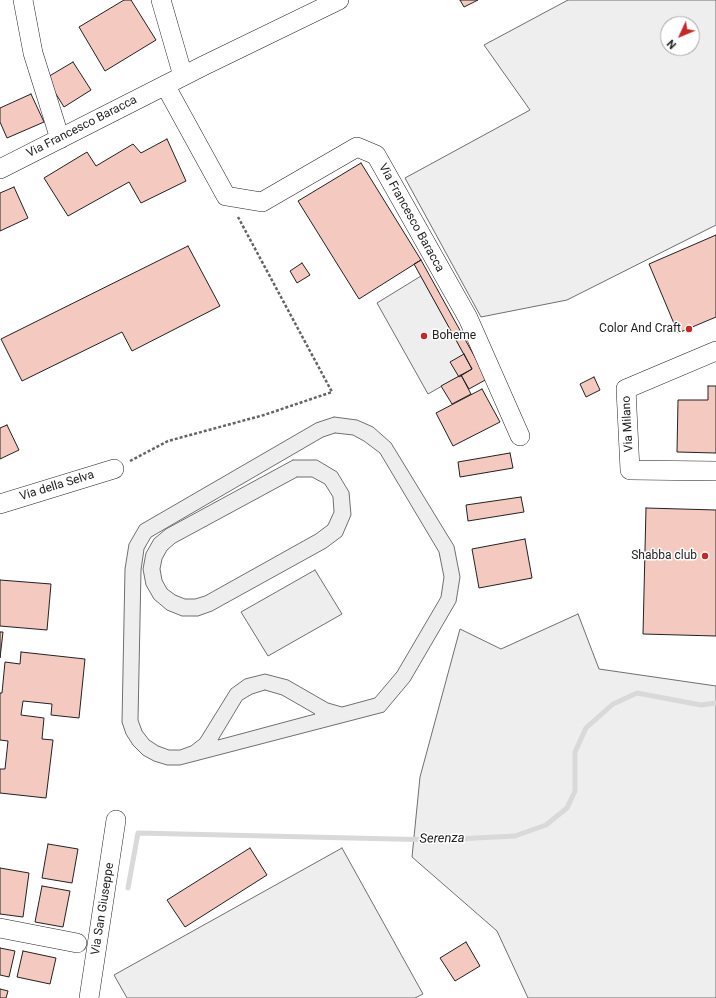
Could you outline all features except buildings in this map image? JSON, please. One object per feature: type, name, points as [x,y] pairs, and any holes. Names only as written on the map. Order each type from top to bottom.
[{"type":"street","points":[[23,0],[33,53],[60,139]]},
{"type":"street","points":[[161,0],[183,76]]},
{"type":"street","name":"Via Francesco Baracca","points":[[0,170],[165,85],[339,0]]},
{"type":"street","points":[[165,85],[226,196]]},
{"type":"street","name":"Via Francesco Baracca","points":[[226,196],[262,202],[357,147],[376,155],[468,318],[520,436]]},
{"type":"street","name":"Via Milano","points":[[716,351],[626,389],[630,470],[716,471]]},
{"type":"street","name":"Via della Selva","points":[[0,504],[114,469]]},
{"type":"street","name":"Via San Giuseppe","points":[[89,998],[116,820]]},
{"type":"street","points":[[0,928],[77,943]]},
{"type":"path","points":[[114,469],[168,441],[264,415],[332,392],[226,196]]},
{"type":"shaded area","points":[[568,0],[716,0],[716,225],[567,300],[481,317],[405,178],[530,110],[484,45]]},
{"type":"shaded area","name":"Boheme","points":[[421,276],[472,369],[428,394],[377,303]]},
{"type":"shaded area","points":[[334,417],[357,420],[373,427],[391,443],[454,546],[460,577],[456,602],[410,681],[384,712],[180,765],[167,765],[154,761],[143,755],[133,745],[126,734],[122,722],[125,569],[129,544],[140,525],[316,423]],"holes":[[[335,433],[353,435],[380,453],[439,552],[444,577],[441,597],[397,672],[375,698],[342,707],[328,703],[288,680],[265,674],[245,679],[231,689],[200,739],[191,746],[180,750],[169,750],[158,746],[149,740],[142,731],[138,720],[141,570],[144,549],[151,537],[323,437]],[[265,690],[282,695],[315,714],[218,740],[242,700],[252,694]]]},
{"type":"shaded area","points":[[293,460],[317,460],[337,472],[349,492],[351,515],[342,536],[326,548],[212,611],[198,616],[182,616],[167,610],[154,599],[146,585],[143,569],[146,553],[154,539],[166,529]],"holes":[[[297,477],[312,477],[325,484],[333,497],[334,512],[328,525],[316,534],[205,596],[195,599],[185,599],[175,595],[167,589],[162,580],[160,569],[162,559],[167,550],[175,543]]]},
{"type":"shaded area","points":[[315,570],[342,614],[268,656],[241,612]]},
{"type":"shaded area","points":[[578,614],[599,669],[716,686],[716,998],[528,998],[497,931],[412,857],[420,777],[460,629],[501,649]]},
{"type":"shaded area","points":[[342,848],[423,994],[415,998],[127,998],[114,975]]},
{"type":"waterway","name":"Serenza","points":[[128,888],[138,833],[438,840],[515,836],[546,825],[567,808],[575,791],[575,752],[586,728],[613,704],[637,693],[701,705],[716,703]]},
{"type":"place","name":"Color And Craft","points":[[689,329]]},
{"type":"place","name":"Boheme","points":[[424,336]]},
{"type":"place","name":"Shabba club","points":[[705,556]]}]
